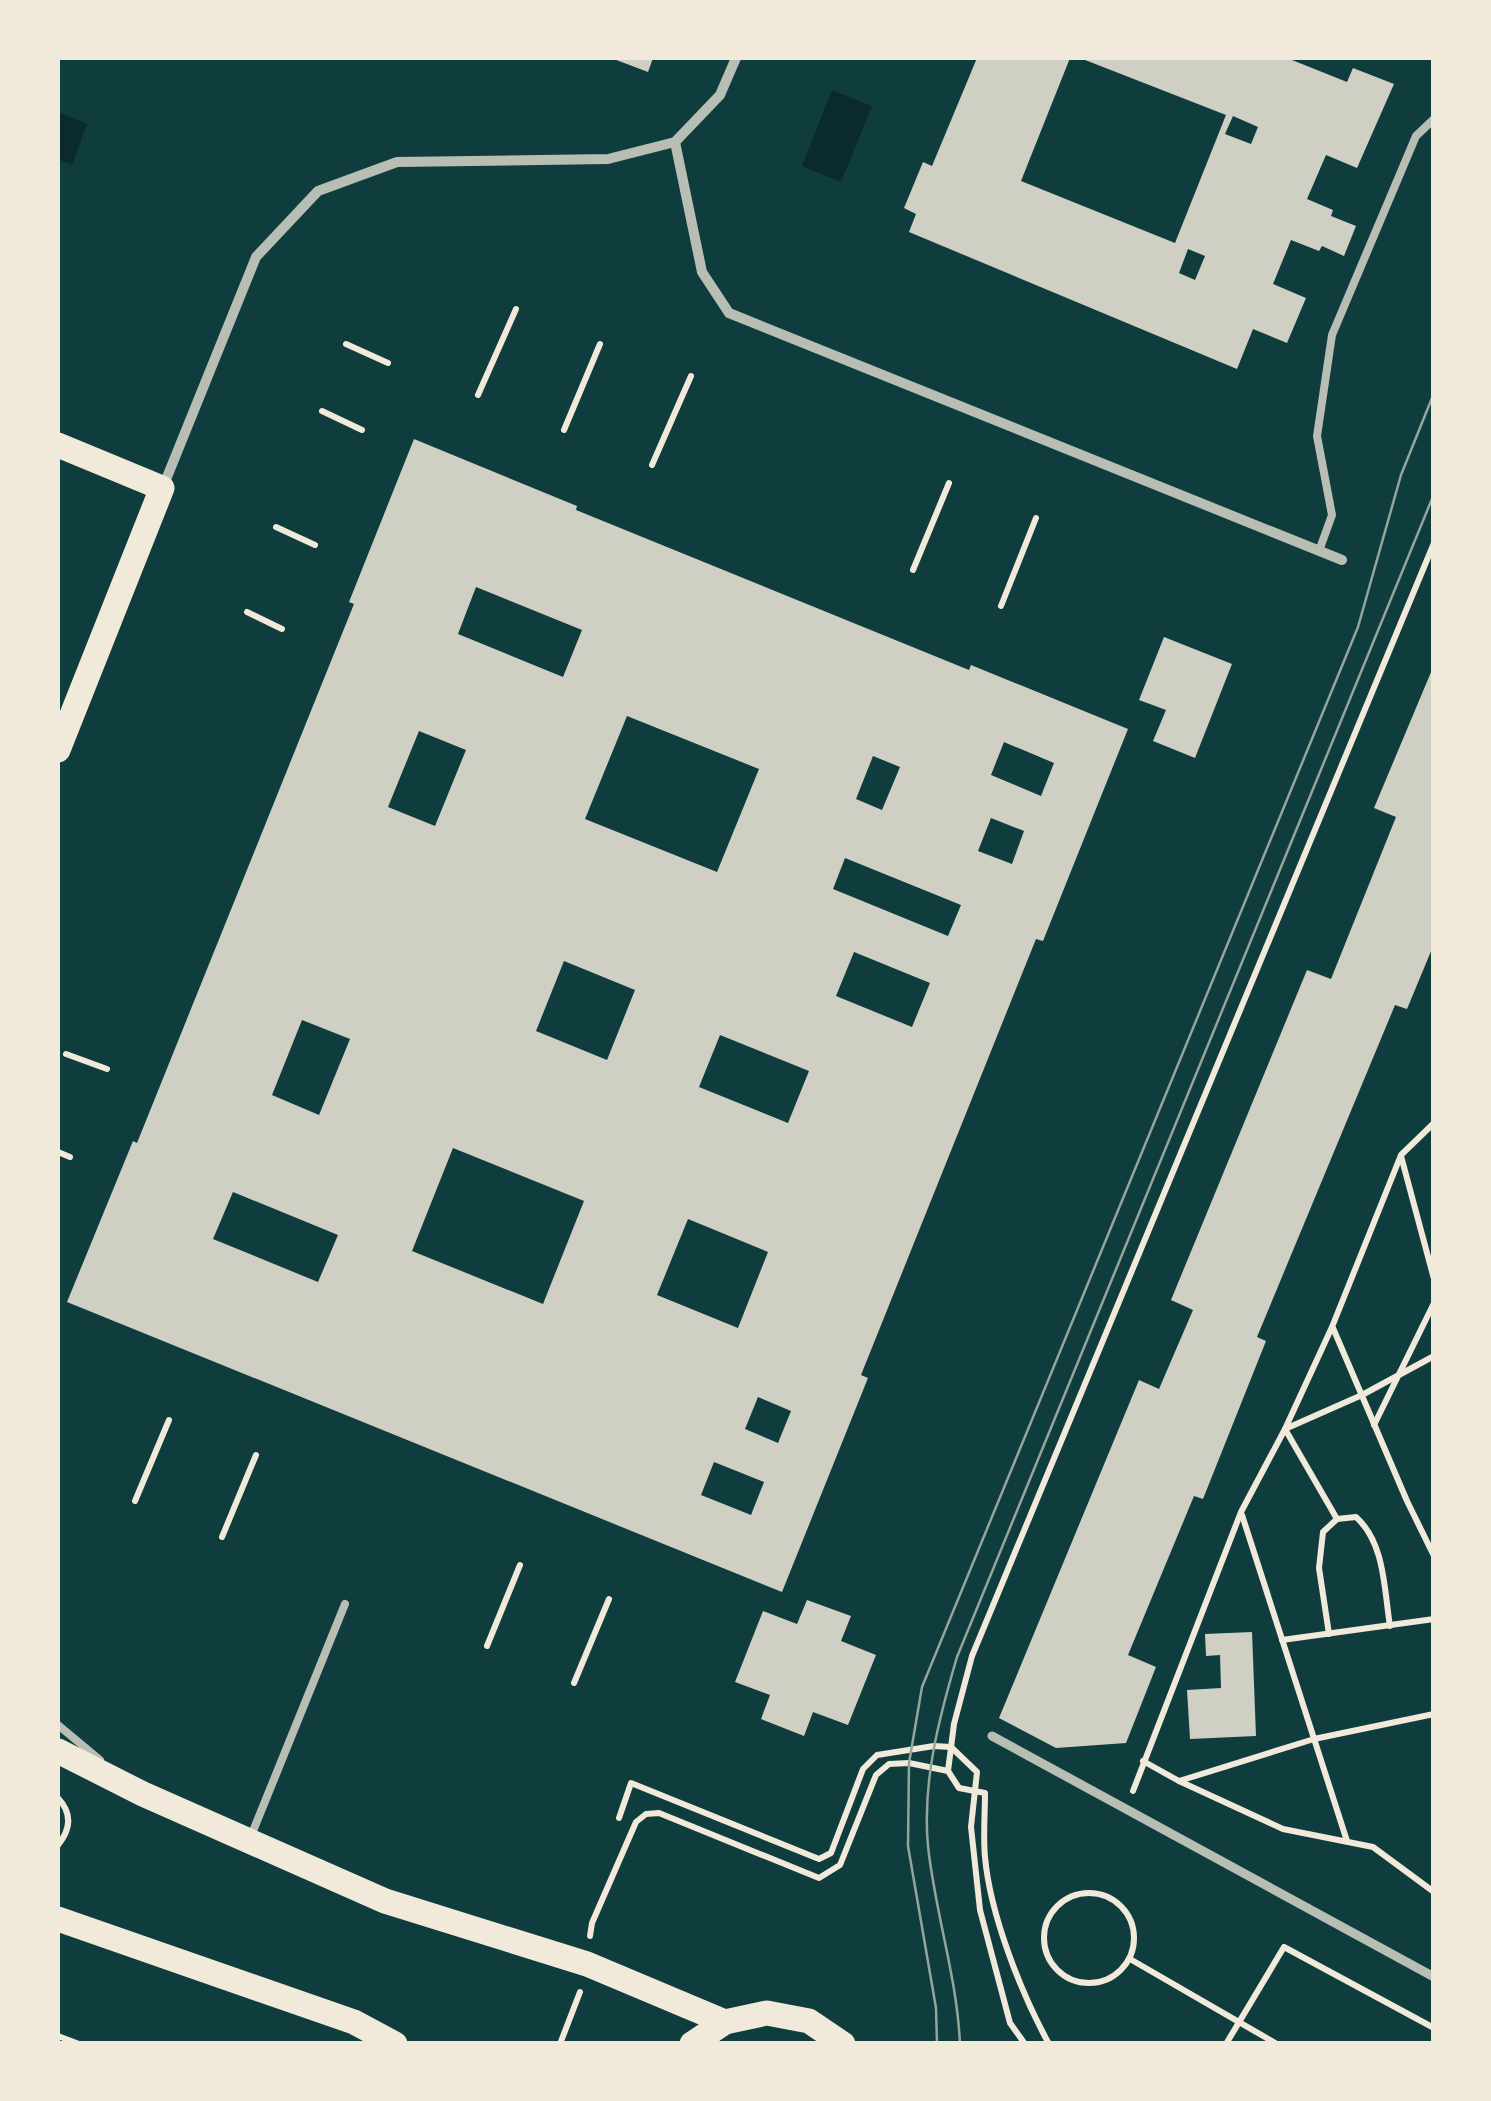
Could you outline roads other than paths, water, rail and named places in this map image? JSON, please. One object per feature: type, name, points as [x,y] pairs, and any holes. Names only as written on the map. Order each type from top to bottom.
[{"type":"main road","points":[[58,445],[162,488],[58,750]]},
{"type":"main road","points":[[58,1750],[143,1794],[385,1901],[587,1964],[725,2022]]},
{"type":"main road","points":[[58,1919],[354,2022],[395,2044]]},
{"type":"main road","points":[[692,2044],[725,2022],[767,2013],[809,2021],[843,2044]]},
{"type":"street","points":[[162,488],[256,257],[318,191],[397,162],[608,159],[675,142],[720,95],[736,58]]},
{"type":"street","points":[[675,142],[702,272],[729,313],[1342,560]]},
{"type":"street","points":[[992,1736],[1434,1977]]},
{"type":"lane","points":[[1319,551],[1332,515],[1317,436],[1332,335],[1416,136],[1434,119]]},
{"type":"lane","points":[[249,1841],[345,1604]]},
{"type":"lane","points":[[58,1725],[143,1794]]},
{"type":"water","points":[[832,90],[872,106],[841,182],[802,166]]},
{"type":"water","points":[[58,112],[87,124],[72,165],[58,159]]},
{"type":"tram line","points":[[937,2044],[936,2008],[908,1846],[909,1763],[922,1687],[1358,627],[1401,475],[1434,393]]},
{"type":"tram line","points":[[960,2044],[955,1994],[931,1871],[927,1822],[934,1750],[957,1657],[1434,494]]}]
